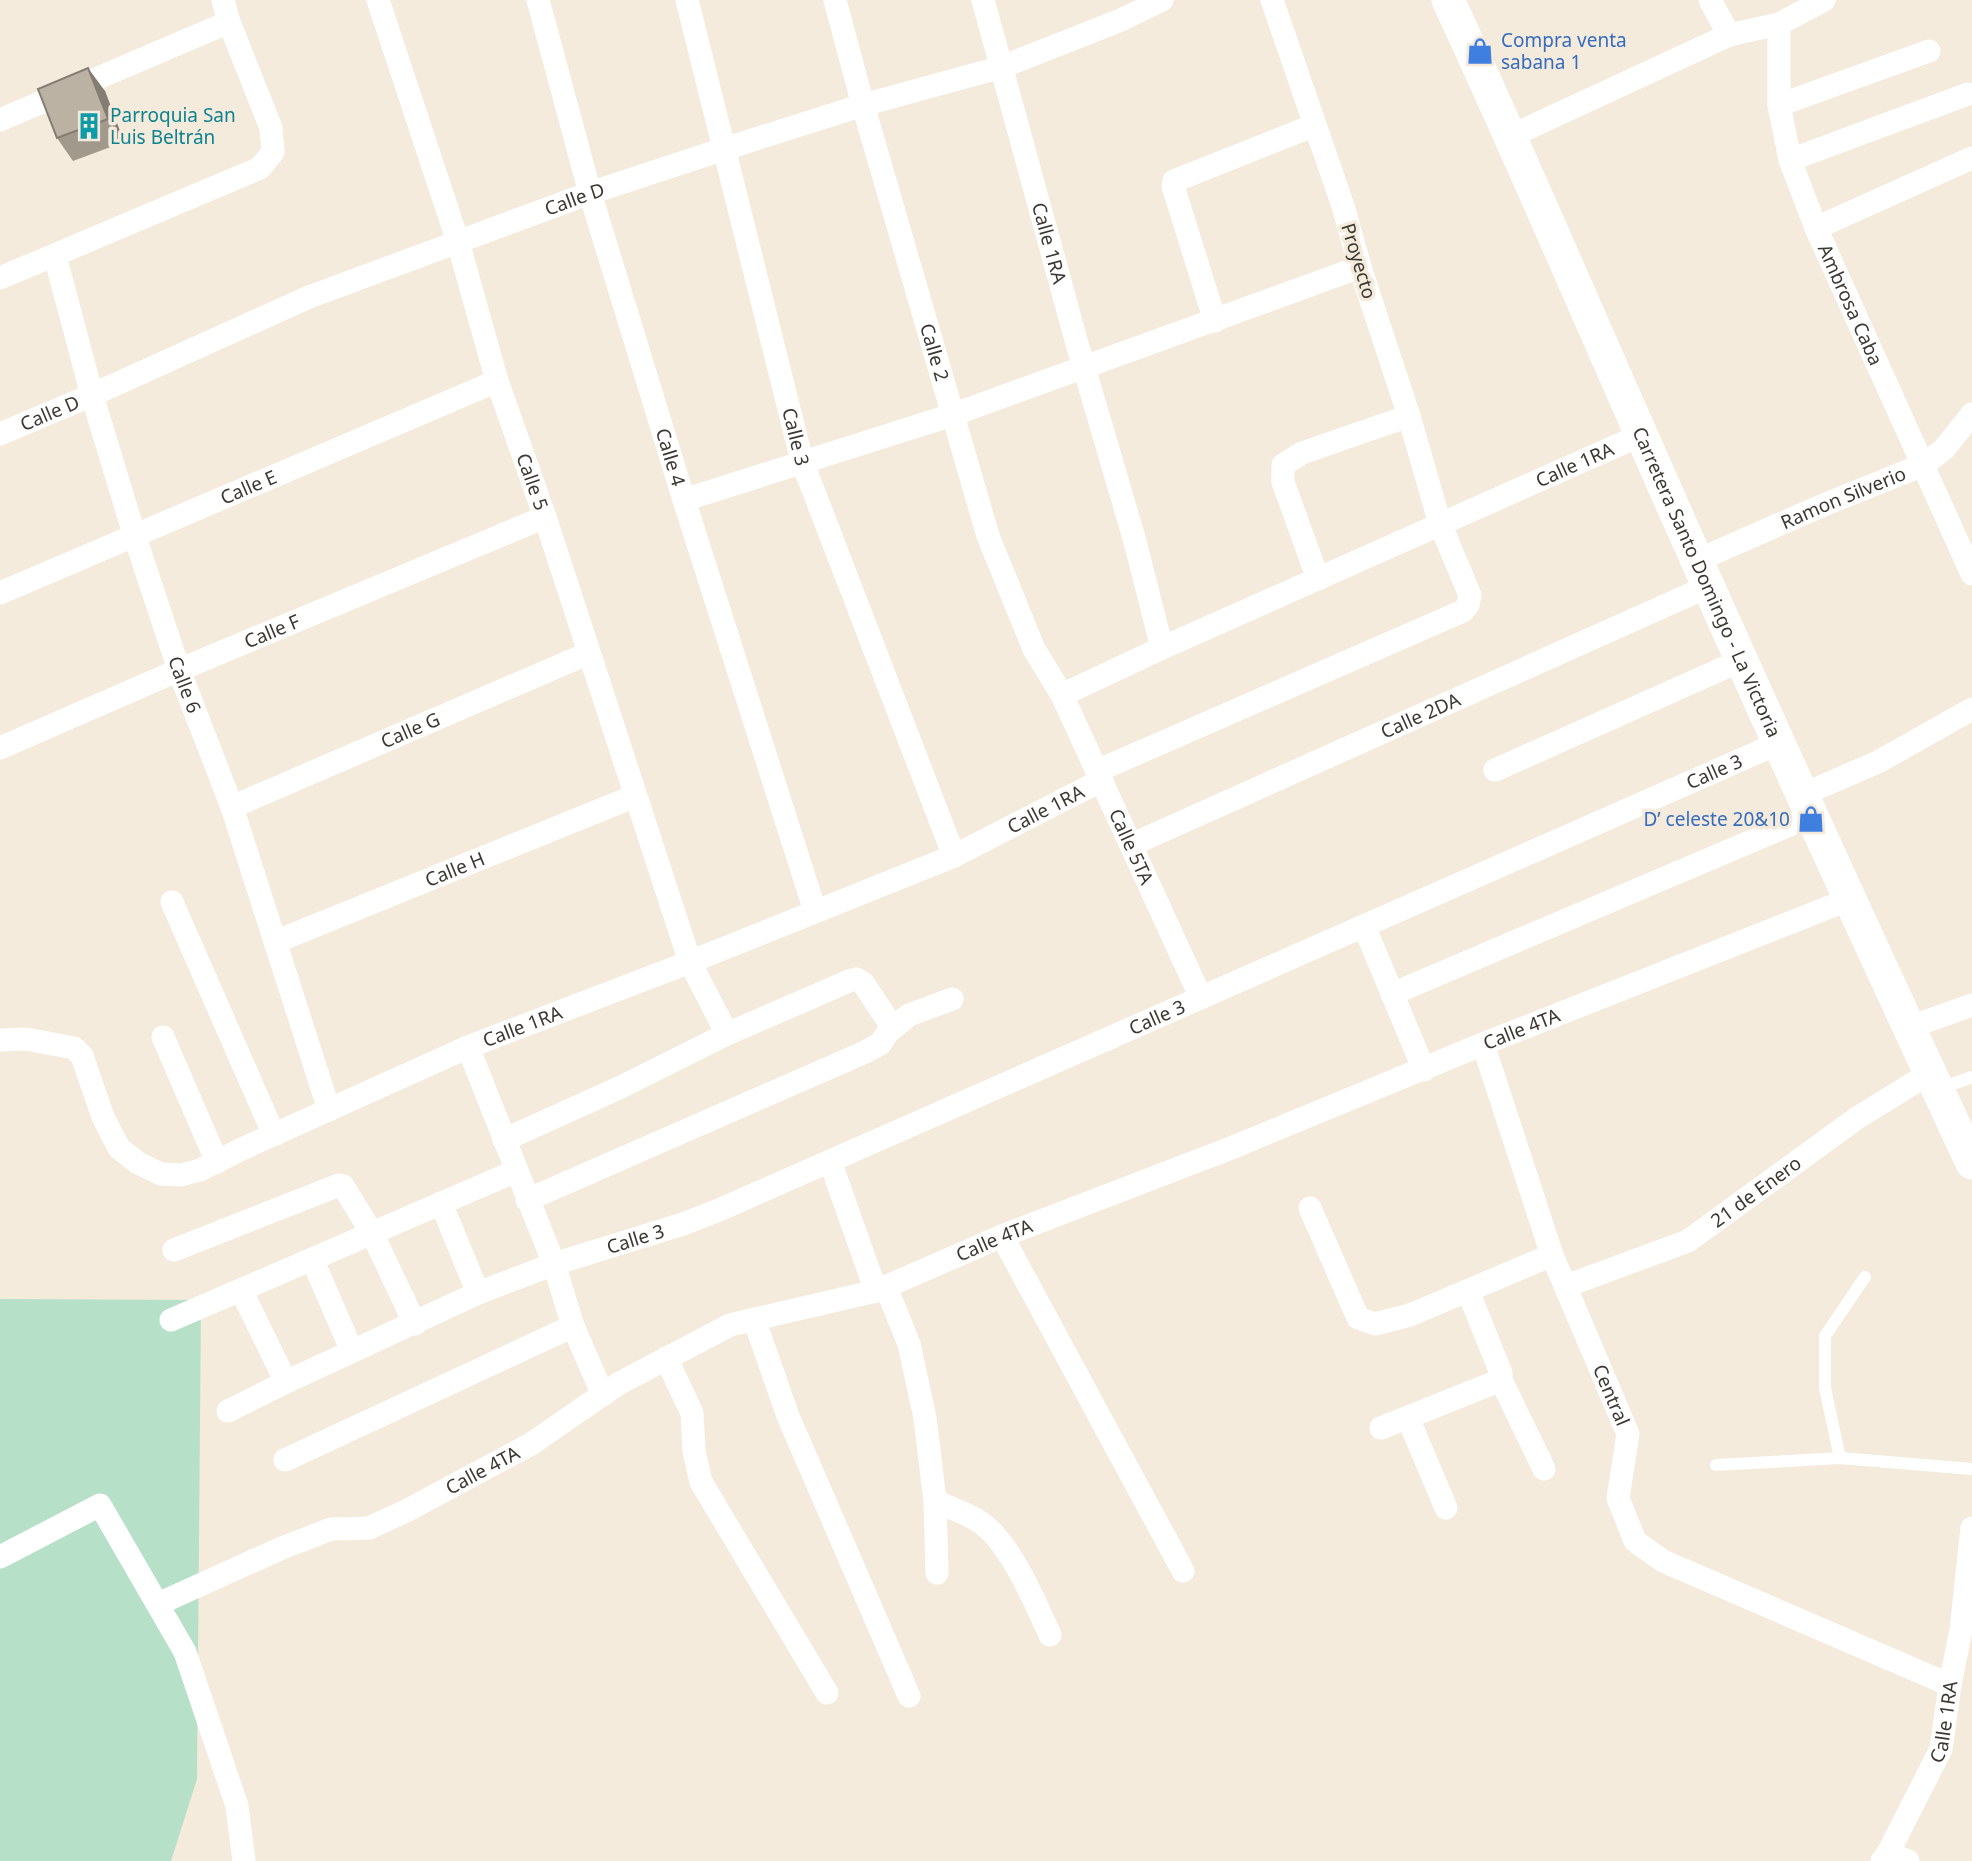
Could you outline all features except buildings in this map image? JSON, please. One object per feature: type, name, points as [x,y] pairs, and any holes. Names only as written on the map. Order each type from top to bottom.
[{"type":"main road","name":"Carretera Santo Domingo - La Victoria","points":[[1448,0],[1511,136],[1779,743],[1971,1156]]},
{"type":"street","points":[[0,278],[260,168],[273,152],[271,128],[229,22],[223,0]]},
{"type":"street","name":"Calle 5","points":[[379,0],[458,242],[497,381],[545,517],[690,962],[727,1034]]},
{"type":"street","name":"Calle 4","points":[[538,0],[590,193],[684,500],[815,911]]},
{"type":"street","name":"Calle 3","points":[[687,0],[802,461],[954,856]]},
{"type":"street","name":"Calle 2","points":[[835,0],[988,536],[1034,649],[1062,695]]},
{"type":"street","name":"Calle 1RA","points":[[983,0],[1134,538],[1162,648]]},
{"type":"street","name":"Calle D","points":[[0,434],[309,297],[590,193],[863,105],[1002,66],[1121,20],[1161,0]]},
{"type":"street","name":"Proyecto","points":[[1272,0],[1343,205],[1440,524]]},
{"type":"street","points":[[1710,0],[1730,35]]},
{"type":"street","points":[[1511,136],[1730,35],[1779,24],[1825,0]]},
{"type":"street","points":[[0,120],[229,22]]},
{"type":"street","name":"Ambrosa Caba","points":[[1779,24],[1779,105],[1790,160],[1816,228],[1972,574]]},
{"type":"street","points":[[1779,105],[1929,51]]},
{"type":"street","points":[[1790,160],[1968,94]]},
{"type":"street","points":[[1215,321],[1172,186],[1174,181],[1315,125]]},
{"type":"street","points":[[1816,228],[1972,158]]},
{"type":"street","name":"Calle 6","points":[[55,256],[92,395],[134,534],[179,670],[232,807],[329,1110]]},
{"type":"street","points":[[684,500],[952,415],[1360,267]]},
{"type":"street","name":"Calle E","points":[[0,593],[497,381]]},
{"type":"street","name":"Ramon Silverio","points":[[1703,573],[1826,504],[1923,465],[1944,449],[1972,414]]},
{"type":"street","points":[[1318,579],[1283,482],[1283,466],[1302,453],[1409,416]]},
{"type":"street","name":"Calle 1RA","points":[[1062,695],[1641,435]]},
{"type":"street","name":"Calle F","points":[[0,748],[545,517]]},
{"type":"street","name":"Calle 1RA","points":[[0,1040],[26,1039],[74,1048],[82,1056],[103,1117],[119,1148],[138,1163],[161,1174],[181,1175],[200,1170],[468,1047],[954,856],[1099,776],[1463,611],[1468,605],[1470,595],[1440,524]]},
{"type":"street","name":"Calle 2DA","points":[[1131,845],[1703,573]]},
{"type":"street","name":"Calle G","points":[[232,807],[589,653]]},
{"type":"street","points":[[1496,770],[1742,660]]},
{"type":"street","name":"Calle 5TA","points":[[1062,695],[1201,998]]},
{"type":"street","points":[[1392,994],[1808,805],[1972,709]]},
{"type":"street","name":"Calle 3","points":[[228,1411],[478,1293],[554,1264],[683,1224],[1779,743]]},
{"type":"street","name":"Calle H","points":[[275,942],[635,796]]},
{"type":"street","name":"Calle 4TA","points":[[158,1604],[331,1529],[369,1528],[406,1511],[531,1444],[618,1384],[730,1325],[881,1289],[1002,1236],[1244,1143],[1483,1044],[1850,899]]},
{"type":"street","points":[[172,902],[274,1135]]},
{"type":"street","points":[[1364,926],[1424,1070]]},
{"type":"street","points":[[504,1140],[621,1087],[727,1034],[856,979],[863,983],[893,1028]]},
{"type":"street","points":[[527,1200],[863,1053],[880,1044],[893,1028],[909,1015],[951,999]]},
{"type":"street","points":[[1910,1027],[1972,1005]]},
{"type":"street","points":[[163,1037],[217,1162]]},
{"type":"street","name":"Central","points":[[1483,1044],[1552,1255],[1628,1434],[1618,1499],[1635,1541],[1663,1561],[1950,1685]]},
{"type":"street","points":[[468,1047],[554,1264],[573,1325],[603,1395]]},
{"type":"street","name":"21 de Enero","points":[[1566,1286],[1688,1241],[1857,1118],[1934,1081]]},
{"type":"street","points":[[830,1161],[881,1289],[909,1344],[925,1419],[935,1501],[937,1573]]},
{"type":"street","points":[[171,1320],[516,1171]]},
{"type":"street","points":[[174,1250],[339,1185],[343,1186],[372,1233],[415,1324]]},
{"type":"street","points":[[441,1203],[478,1293]]},
{"type":"street","points":[[1310,1208],[1358,1318],[1375,1324],[1410,1315],[1552,1255]]},
{"type":"street","points":[[1002,1236],[1183,1571]]},
{"type":"street","points":[[312,1259],[352,1351]]},
{"type":"street","points":[[241,1290],[286,1382]]},
{"type":"street","points":[[1468,1292],[1502,1373],[1501,1380],[1544,1469]]},
{"type":"street","points":[[754,1319],[788,1416],[909,1696]]},
{"type":"street","points":[[285,1460],[573,1325]]},
{"type":"street","points":[[666,1358],[692,1413],[694,1451],[701,1482],[827,1693]]},
{"type":"street","points":[[1381,1428],[1501,1380]]},
{"type":"street","points":[[1408,1418],[1446,1508]]},
{"type":"street","points":[[935,1501],[982,1523],[1004,1547],[1027,1586],[1050,1635]]},
{"type":"street","points":[[0,1557],[100,1505],[186,1653],[237,1806],[244,1861]]},
{"type":"street","name":"Calle 1RA","points":[[1893,1858],[1941,1749],[1961,1630],[1972,1528]]},
{"type":"lane","points":[[1934,1081],[1972,1077]]},
{"type":"lane","points":[[1840,1458],[1825,1388],[1825,1336],[1865,1277]]},
{"type":"lane","points":[[1716,1465],[1840,1458],[1972,1468]]},
{"type":"green space","points":[[0,1299],[201,1300],[197,1779],[171,1861],[0,1861]]},
{"type":"place","name":"Compra venta sabana 1","points":[[1480,51]]},
{"type":"place","name":"Parroquia San Luis Beltrán","points":[[89,126]]},
{"type":"place","name":"D’ celeste 20&10","points":[[1811,819]]}]
